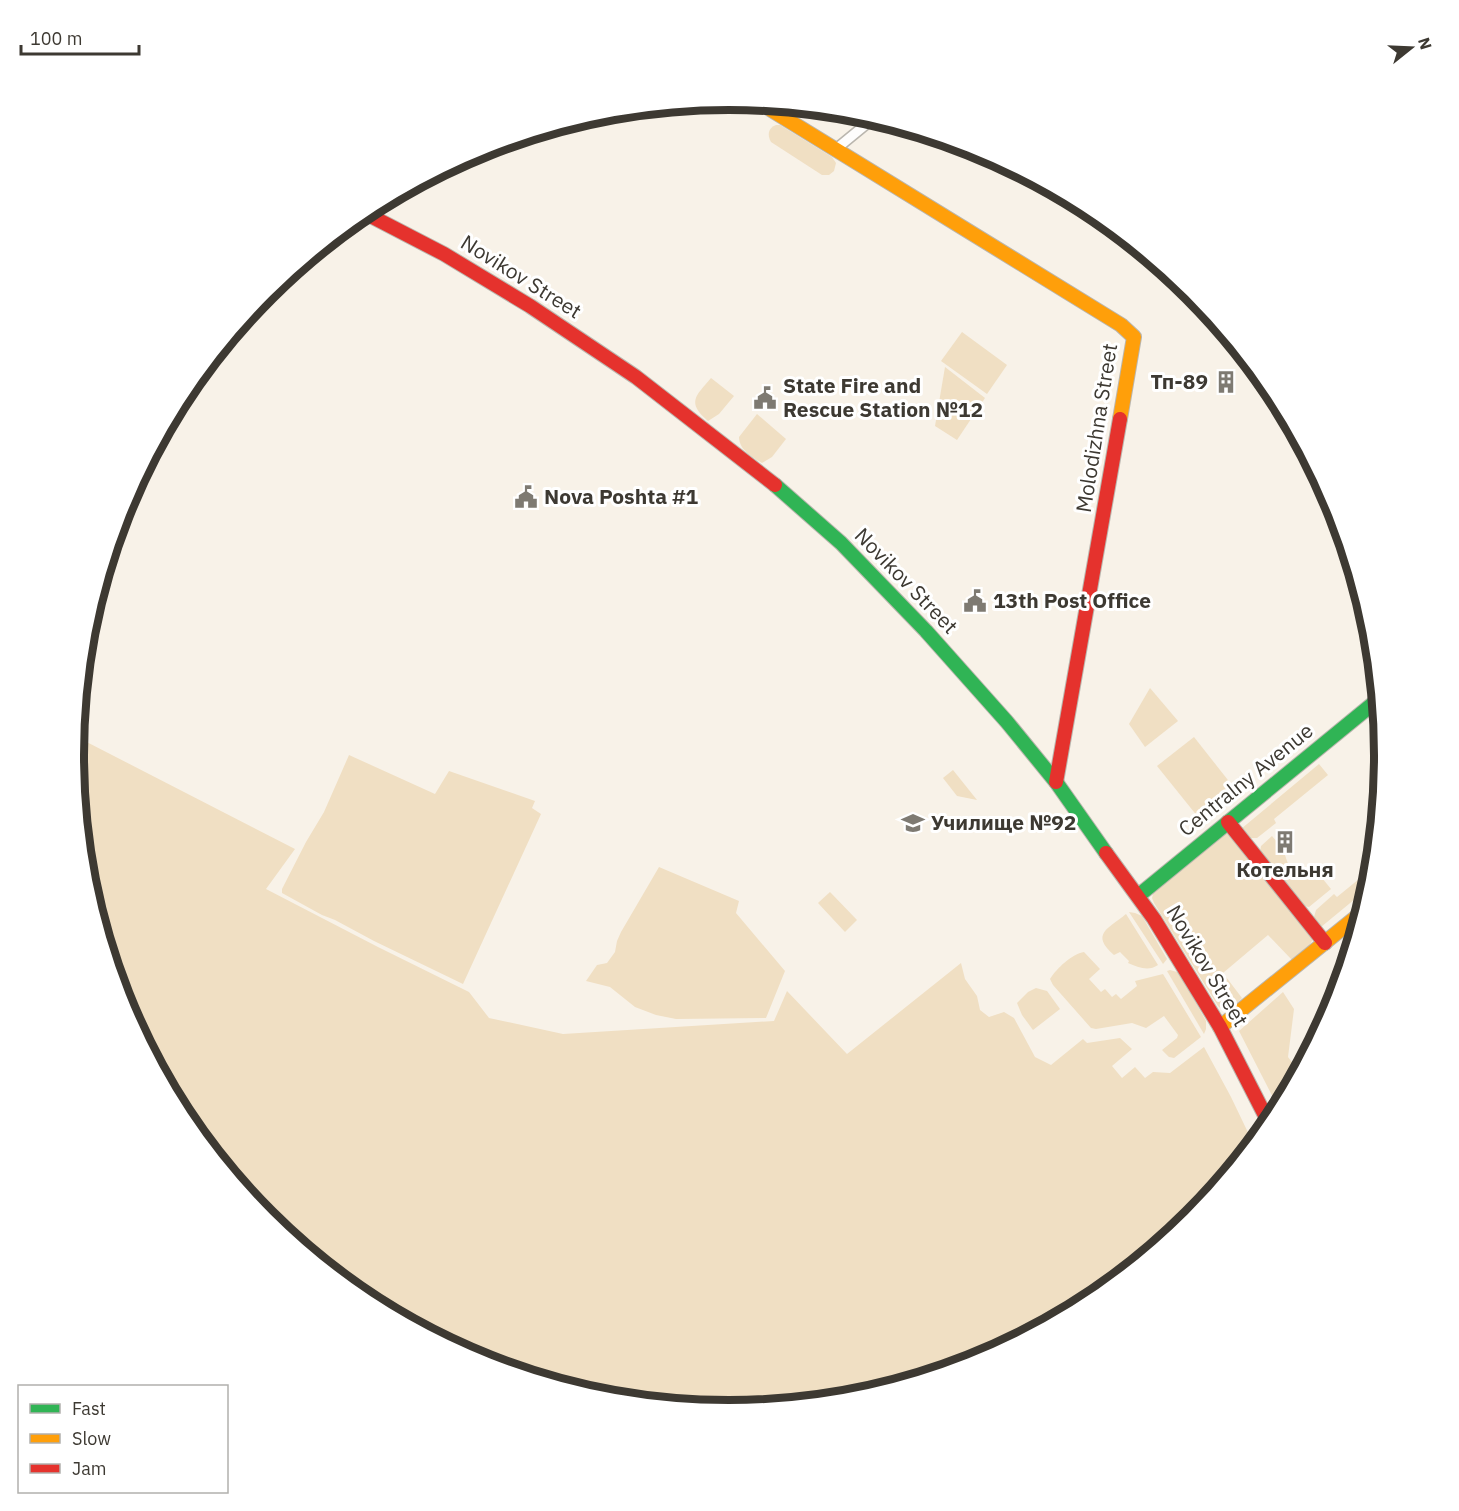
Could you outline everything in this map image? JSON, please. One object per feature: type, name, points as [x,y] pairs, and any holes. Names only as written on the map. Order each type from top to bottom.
[{"type":"street","name":"Molodizhna Street","points":[[775,111],[1121,325],[1134,337],[1056,782]]},
{"type":"street","points":[[836,149],[866,125]]},
{"type":"street","name":"Novikov Street","points":[[373,217],[444,254],[530,306],[636,377],[762,474],[841,543],[926,631],[1007,722],[1056,782],[1154,919],[1223,1032],[1265,1115]]},
{"type":"street","name":"Centralny Avenue","points":[[1138,896],[1373,704]]},
{"type":"street","points":[[1228,822],[1325,943]]},
{"type":"street","points":[[1223,1032],[1354,919]]},
{"type":"shaded area","points":[[776,125],[780,125],[832,157],[836,163],[834,171],[829,175],[822,175],[771,142],[769,132]]},
{"type":"shaded area","points":[[962,332],[1007,365],[987,394],[941,361]]},
{"type":"shaded area","points":[[945,367],[985,398],[957,440],[935,426]]},
{"type":"shaded area","points":[[711,378],[734,396],[719,414],[708,421],[695,404],[701,390]]},
{"type":"shaded area","points":[[757,414],[786,439],[772,457],[762,463],[743,449],[739,437]]},
{"type":"shaded area","points":[[1150,688],[1178,721],[1145,747],[1129,724]]},
{"type":"shaded area","points":[[1194,737],[1235,789],[1198,817],[1157,766]]},
{"type":"shaded area","points":[[84,741],[295,849],[266,889],[469,992],[489,1018],[563,1034],[774,1021],[787,991],[847,1054],[961,963],[965,979],[977,996],[980,1010],[989,1017],[1004,1012],[1014,1018],[1035,1057],[1051,1065],[1083,1039],[1087,1043],[1120,1038],[1132,1049],[1112,1066],[1122,1078],[1135,1067],[1145,1078],[1153,1072],[1170,1073],[1204,1047],[1250,1137],[1215,1181],[1186,1212],[1122,1268],[1088,1292],[1052,1315],[977,1352],[937,1367],[855,1389],[772,1400],[687,1400],[645,1395],[604,1389],[522,1367],[482,1352],[407,1315],[337,1268],[273,1212],[244,1181],[193,1114],[170,1078],[133,1003],[106,923],[96,881],[85,798]]},
{"type":"shaded area","points":[[349,755],[435,794],[449,771],[535,801],[532,808],[541,814],[463,984],[282,893],[306,842],[324,812]]},
{"type":"shaded area","points":[[1319,764],[1328,775],[1274,819],[1276,823],[1257,838],[1249,838],[1241,829]]},
{"type":"shaded area","points":[[953,770],[977,800],[957,796],[943,778]]},
{"type":"shaded area","points":[[1229,833],[1313,939],[1309,946],[1292,960],[1268,935],[1223,973],[1242,998],[1231,1008],[1225,1010],[1218,1006],[1152,898],[1154,890],[1224,834]]},
{"type":"shaded area","points":[[1272,836],[1282,848],[1289,866],[1295,873],[1308,876],[1318,873],[1331,889],[1309,907],[1304,906],[1260,852],[1261,846]]},
{"type":"shaded area","points":[[659,867],[739,901],[736,913],[785,971],[766,1018],[676,1019],[656,1015],[635,1007],[610,987],[586,981],[597,965],[607,963],[615,952],[621,932]]},
{"type":"shaded area","points":[[1364,875],[1360,895],[1321,927],[1314,917],[1316,910],[1334,894],[1337,897]]},
{"type":"shaded area","points":[[830,892],[857,920],[845,932],[818,903]]},
{"type":"shaded area","points":[[1129,912],[1142,916],[1167,959],[1163,964]]},
{"type":"shaded area","points":[[1126,914],[1158,965],[1143,968],[1128,963],[1129,961],[1120,952],[1114,955],[1103,942],[1104,932]]},
{"type":"shaded area","points":[[1084,952],[1100,969],[1089,979],[1101,992],[1105,989],[1112,997],[1116,994],[1121,999],[1137,986],[1135,981],[1163,974],[1201,1037],[1174,1058],[1169,1057],[1162,1050],[1178,1035],[1164,1016],[1146,1028],[1132,1023],[1091,1028],[1050,979],[1065,962]]},
{"type":"shaded area","points":[[1170,970],[1181,976],[1206,1021],[1204,1034],[1167,971]]},
{"type":"shaded area","points":[[1036,988],[1047,991],[1060,1009],[1033,1030],[1022,1015],[1017,1003],[1028,992]]},
{"type":"shaded area","points":[[1283,992],[1294,1009],[1288,1057],[1295,1066],[1275,1101],[1239,1031]]},
{"type":"traffic: fast","points":[[775,485],[841,543],[926,631],[1007,722],[1056,782],[1106,853]]},
{"type":"traffic: fast","points":[[1138,896],[1373,704]]},
{"type":"traffic: slow","points":[[773,111],[1121,325],[1134,337],[1120,419]]},
{"type":"traffic: slow","points":[[1220,1027],[1354,919]]},
{"type":"traffic: jam","points":[[373,217],[444,254],[530,306],[636,377],[775,485]]},
{"type":"traffic: jam","points":[[1056,782],[1120,419]]},
{"type":"traffic: jam","points":[[1228,822],[1325,943]]},
{"type":"traffic: jam","points":[[1106,853],[1154,919],[1220,1027],[1265,1115]]},
{"type":"place","name":"Тп-89","points":[[1226,382]]},
{"type":"place","name":"State Fire and Rescue Station №12","points":[[765,398]]},
{"type":"place","name":"Nova Poshta #1","points":[[526,497]]},
{"type":"place","name":"13th Post Office","points":[[975,601]]},
{"type":"place","name":"Училище №92","points":[[913,823]]},
{"type":"place","name":"Котельня","points":[[1285,842]]}]
